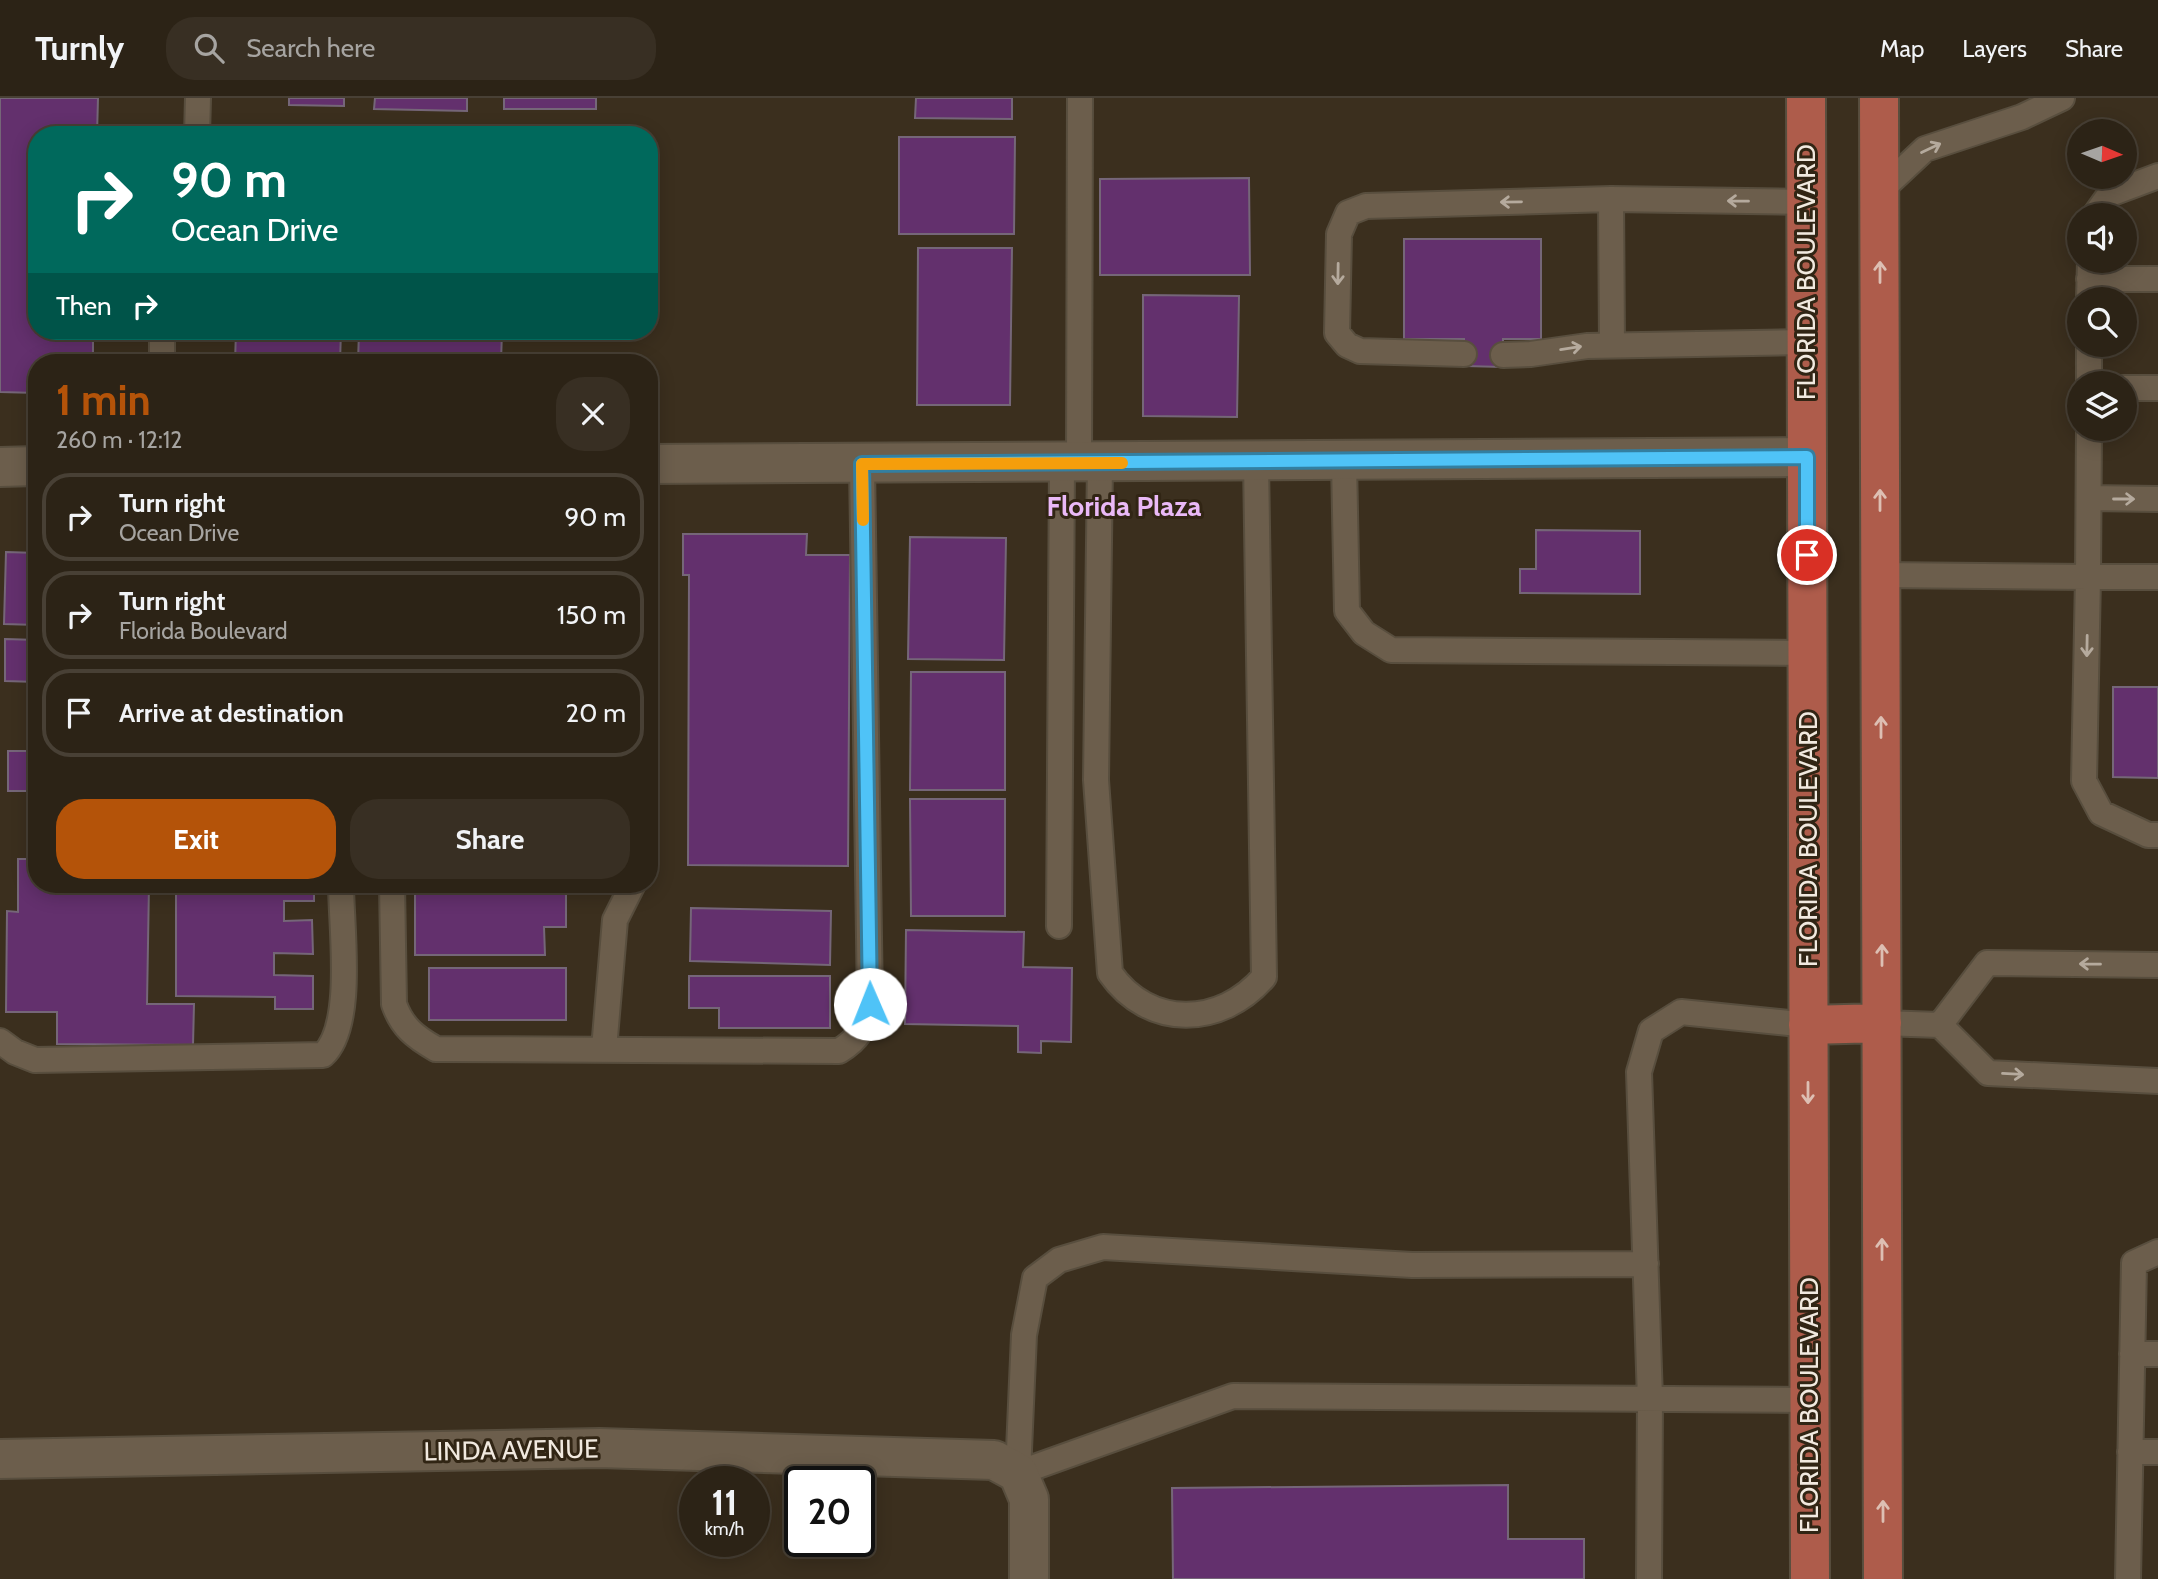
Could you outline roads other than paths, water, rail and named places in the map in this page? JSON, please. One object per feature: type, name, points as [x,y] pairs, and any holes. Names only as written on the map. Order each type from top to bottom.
[{"type":"main road","name":"FLORIDA BOULEVARD","points":[[1806,98],[1810,1579]]},
{"type":"main road","points":[[1879,98],[1883,1579]]},
{"type":"main road","points":[[1808,1025],[1882,1023]]},
{"type":"street","points":[[658,464],[1344,462],[1807,457]]},
{"type":"street","points":[[0,467],[28,466]]},
{"type":"street","name":"LINDA AVENUE","points":[[0,1459],[599,1448],[994,1460],[1018,1474]]},
{"type":"street","points":[[1018,1474],[1029,1499],[1030,1579]]},
{"type":"lane","points":[[197,126],[198,98]]},
{"type":"lane","points":[[1059,926],[1080,463],[1080,98]]},
{"type":"lane","points":[[1880,192],[1925,149],[2064,98]]},
{"type":"lane","points":[[2104,203],[2110,194],[2158,176]]},
{"type":"lane","points":[[1464,355],[1360,351],[1347,345],[1337,333],[1339,234],[1348,214],[1366,206],[1611,200],[1807,202]]},
{"type":"lane","points":[[1611,200],[1612,345]]},
{"type":"lane","points":[[2089,280],[2158,279]]},
{"type":"lane","points":[[1503,355],[1612,345],[1806,342]]},
{"type":"lane","points":[[2137,388],[2158,388]]},
{"type":"lane","points":[[2089,441],[2084,781],[2101,813],[2148,835],[2158,835]]},
{"type":"lane","points":[[1080,463],[1096,780],[1110,972],[1123,991],[1145,1007],[1173,1013],[1208,1014],[1248,995],[1264,977],[1256,462]]},
{"type":"lane","points":[[1344,462],[1347,611],[1364,633],[1391,650],[1807,653]]},
{"type":"lane","points":[[392,893],[394,1004],[399,1019],[413,1036],[436,1049],[839,1051],[855,1041],[865,1025],[870,1004],[862,464]]},
{"type":"lane","points":[[2089,498],[2158,499]]},
{"type":"lane","points":[[1880,575],[2158,578]]},
{"type":"lane","points":[[0,1041],[15,1052],[35,1060],[323,1055],[333,1046],[342,1014],[341,893]]},
{"type":"lane","points":[[604,1049],[615,920],[628,893]]},
{"type":"lane","points":[[1940,1025],[1987,963],[2158,965]]},
{"type":"lane","points":[[1650,1579],[1650,1399],[1639,1072],[1651,1031],[1681,1012],[1808,1025]]},
{"type":"lane","points":[[1882,1023],[1940,1025],[1988,1073],[2158,1081]]},
{"type":"lane","points":[[1646,1264],[1412,1265],[1103,1248],[1059,1260],[1035,1278],[1024,1335],[1018,1474],[1233,1396],[1808,1400]]},
{"type":"lane","points":[[2128,1579],[2134,1263],[2158,1252]]},
{"type":"lane","points":[[2132,1354],[2158,1354]]},
{"type":"lane","points":[[2130,1452],[2158,1452]]},
{"type":"district","name":"Florida Plaza","points":[[1124,506]]}]
